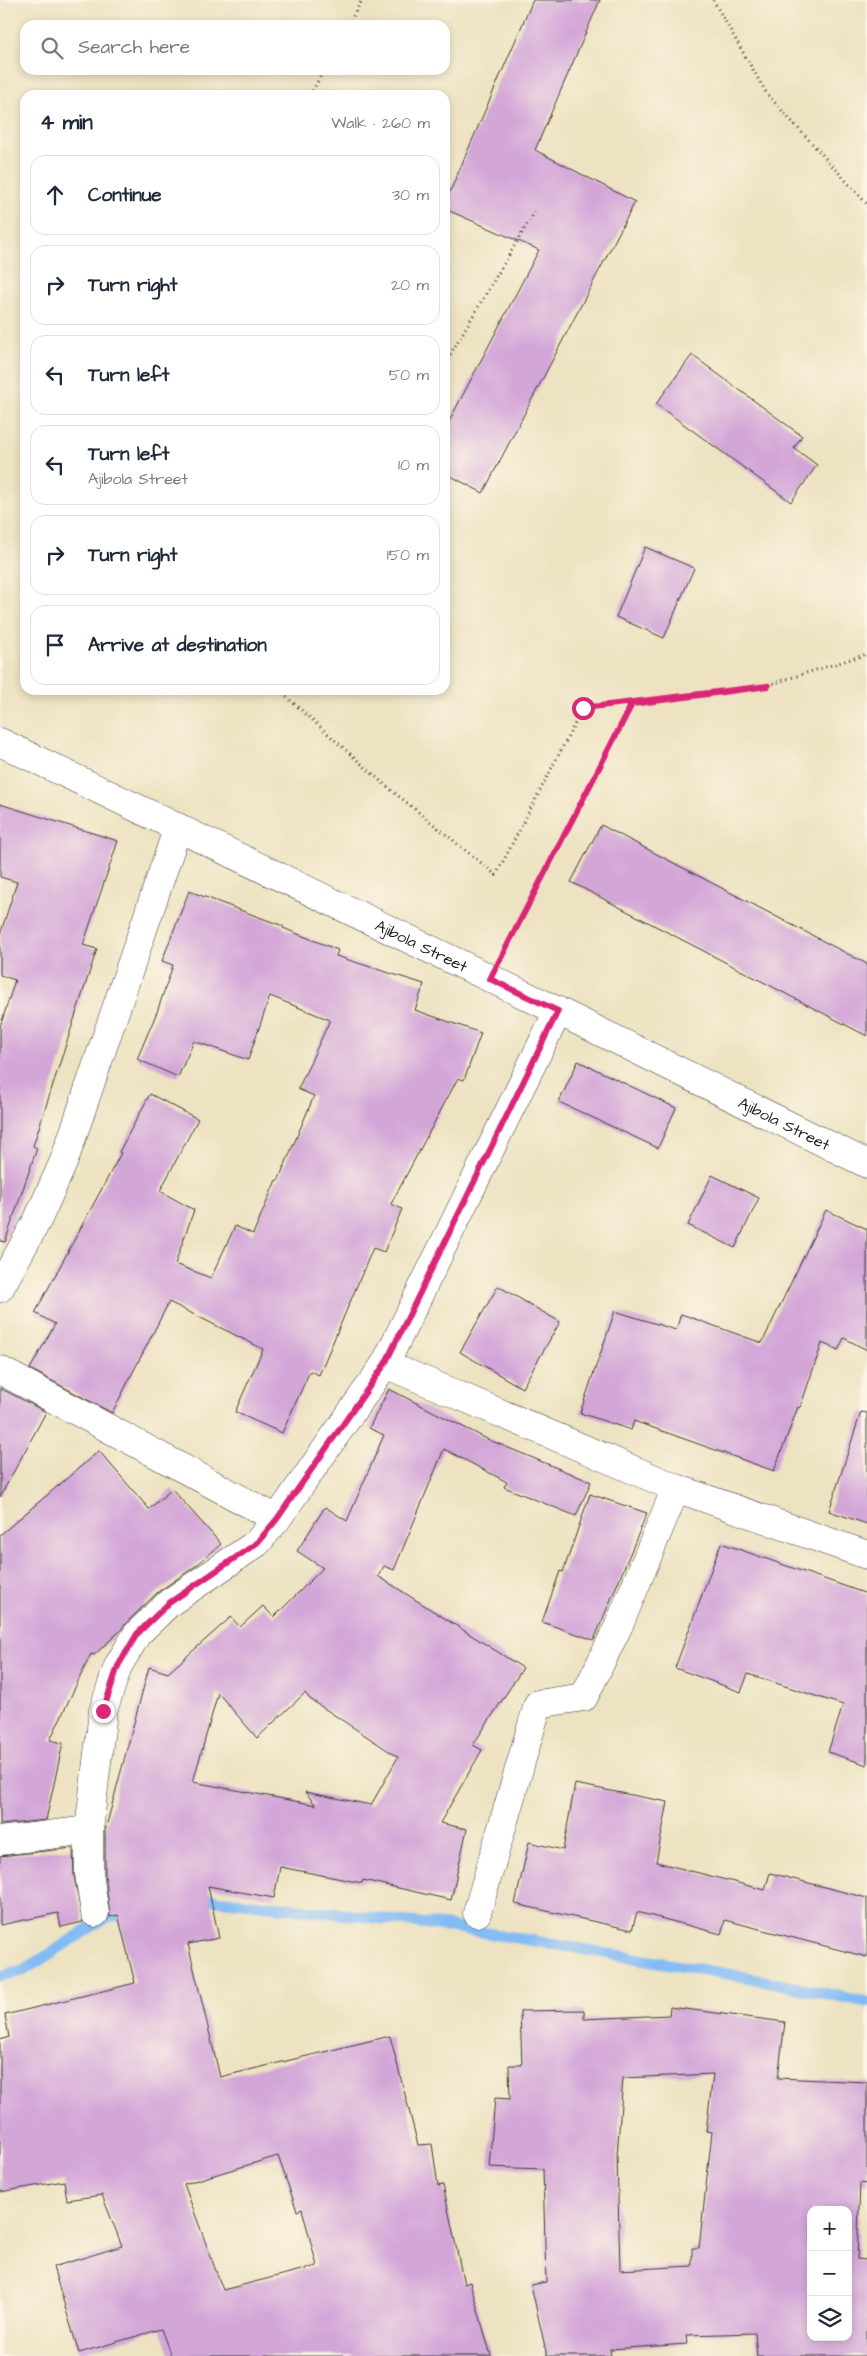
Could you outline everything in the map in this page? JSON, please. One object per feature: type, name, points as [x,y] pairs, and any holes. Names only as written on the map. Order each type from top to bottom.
[{"type":"street","name":"Ajibola Street","points":[[0,742],[558,1011],[867,1164]]},
{"type":"street","points":[[0,1288],[38,1219],[64,1161],[178,827]]},
{"type":"street","points":[[95,1913],[89,1874],[89,1830],[103,1711],[118,1666],[137,1634],[169,1603],[257,1543],[277,1519],[385,1364],[558,1011]]},
{"type":"street","points":[[385,1364],[676,1488],[867,1555]]},
{"type":"street","points":[[0,1370],[277,1519]]},
{"type":"street","points":[[477,1913],[538,1704],[584,1697],[619,1625],[676,1488]]},
{"type":"street","points":[[0,1840],[89,1830]]},
{"type":"path","points":[[351,20],[362,0]]},
{"type":"path","points":[[712,0],[767,94],[867,204]]},
{"type":"path","points":[[313,90],[321,75]]},
{"type":"path","points":[[450,354],[535,211]]},
{"type":"path","points":[[490,979],[632,704],[758,687],[867,654]]},
{"type":"path","points":[[285,695],[385,785],[496,875],[583,708],[758,687]]},
{"type":"building","points":[[533,0],[600,0],[535,150],[635,202],[483,493],[450,476],[450,419],[539,250],[450,211],[450,191]]},
{"type":"building","points":[[692,355],[802,436],[794,448],[817,465],[791,502],[656,404]]},
{"type":"building","points":[[645,547],[694,568],[664,638],[616,617]]},
{"type":"building","points":[[0,804],[118,841],[83,945],[97,949],[33,1146],[37,1148],[5,1242],[0,1241],[0,1027],[15,980],[0,975],[0,935],[17,882],[0,877]]},
{"type":"building","points":[[601,825],[867,964],[867,1036],[571,882]]},
{"type":"building","points":[[189,891],[283,926],[283,928],[338,950],[336,956],[424,984],[415,1010],[481,1033],[464,1080],[458,1078],[391,1204],[402,1209],[384,1252],[373,1248],[319,1375],[310,1371],[282,1433],[235,1412],[263,1349],[169,1302],[112,1413],[30,1369],[55,1324],[35,1313],[121,1153],[119,1152],[150,1094],[198,1119],[160,1191],[194,1210],[175,1264],[211,1278],[235,1226],[253,1234],[314,1096],[298,1089],[330,1020],[270,996],[248,1060],[194,1041],[178,1077],[137,1059],[157,1012],[173,965],[162,961]]},
{"type":"building","points":[[578,1061],[676,1108],[658,1148],[559,1102]]},
{"type":"building","points":[[712,1175],[759,1198],[735,1248],[688,1225]]},
{"type":"building","points":[[826,1210],[867,1229],[867,1350],[844,1338],[838,1350],[822,1343],[800,1408],[798,1407],[774,1471],[634,1421],[631,1430],[580,1413],[615,1311],[676,1330],[681,1314],[762,1343]]},
{"type":"building","points":[[498,1286],[560,1322],[522,1388],[460,1352]]},
{"type":"building","points":[[0,1388],[46,1412],[0,1497]]},
{"type":"building","points":[[389,1389],[487,1439],[591,1482],[576,1516],[504,1487],[507,1482],[444,1449],[394,1570],[384,1566],[378,1576],[523,1668],[473,1745],[482,1750],[440,1823],[467,1829],[451,1900],[363,1880],[362,1883],[280,1867],[274,1898],[208,1886],[219,1938],[188,1944],[220,2077],[390,2036],[418,2145],[432,2144],[438,2186],[443,2185],[464,2284],[470,2282],[491,2356],[171,2356],[161,2329],[79,2353],[53,2267],[122,2246],[102,2195],[67,2200],[64,2181],[0,2192],[0,2040],[9,2037],[5,2015],[135,1983],[118,1915],[110,1917],[105,1873],[105,1831],[149,1667],[168,1673],[231,1617],[240,1627],[263,1606],[274,1617],[323,1568],[297,1551],[325,1507],[347,1521],[384,1435],[369,1428]],"holes":[[[218,1693],[257,1738],[305,1693],[310,1699],[398,1757],[371,1805],[305,1792],[316,1805],[193,1782]],[[278,2156],[297,2211],[302,2209],[317,2266],[223,2290],[184,2184]]]},
{"type":"building","points":[[861,1412],[867,1413],[867,1524],[829,1511]]},
{"type":"building","points":[[99,1451],[149,1509],[172,1489],[221,1544],[197,1565],[158,1592],[120,1631],[94,1655],[91,1654],[50,1740],[63,1743],[46,1820],[0,1825],[0,1535]]},
{"type":"building","points":[[590,1494],[647,1513],[594,1640],[542,1622],[560,1571],[563,1572]]},
{"type":"building","points":[[721,1543],[867,1594],[867,1765],[828,1752],[843,1705],[748,1674],[741,1692],[675,1668]]},
{"type":"building","points":[[575,1784],[668,1802],[656,1862],[765,1890],[770,1873],[867,1898],[867,1957],[725,1920],[721,1934],[637,1912],[632,1930],[515,1904],[529,1842],[563,1850]]},
{"type":"building","points":[[73,1848],[74,1876],[83,1922],[61,1927],[58,1913],[0,1925],[0,1856]]},
{"type":"building","points":[[670,2007],[785,2022],[778,2078],[867,2082],[867,2184],[860,2183],[857,2259],[867,2260],[867,2356],[757,2356],[755,2333],[686,2335],[687,2344],[610,2349],[611,2356],[547,2356],[531,2285],[546,2282],[543,2169],[489,2167],[495,2098],[510,2099],[509,2065],[522,2065],[520,2011],[584,2010],[584,2019],[669,2015]],"holes":[[[713,2074],[706,2131],[712,2132],[699,2248],[692,2248],[692,2266],[620,2270],[617,2156],[623,2078]]]},
{"type":"waterway","points":[[197,1901],[208,1899],[446,1926],[745,1977],[867,2002]]},
{"type":"waterway","points":[[0,1976],[23,1971],[107,1917],[132,1913]]},
{"type":"route","points":[[103,1711],[118,1666],[137,1634],[169,1603],[257,1543],[277,1519],[385,1364],[558,1011],[490,979],[632,704],[768,686],[583,708]]}]
